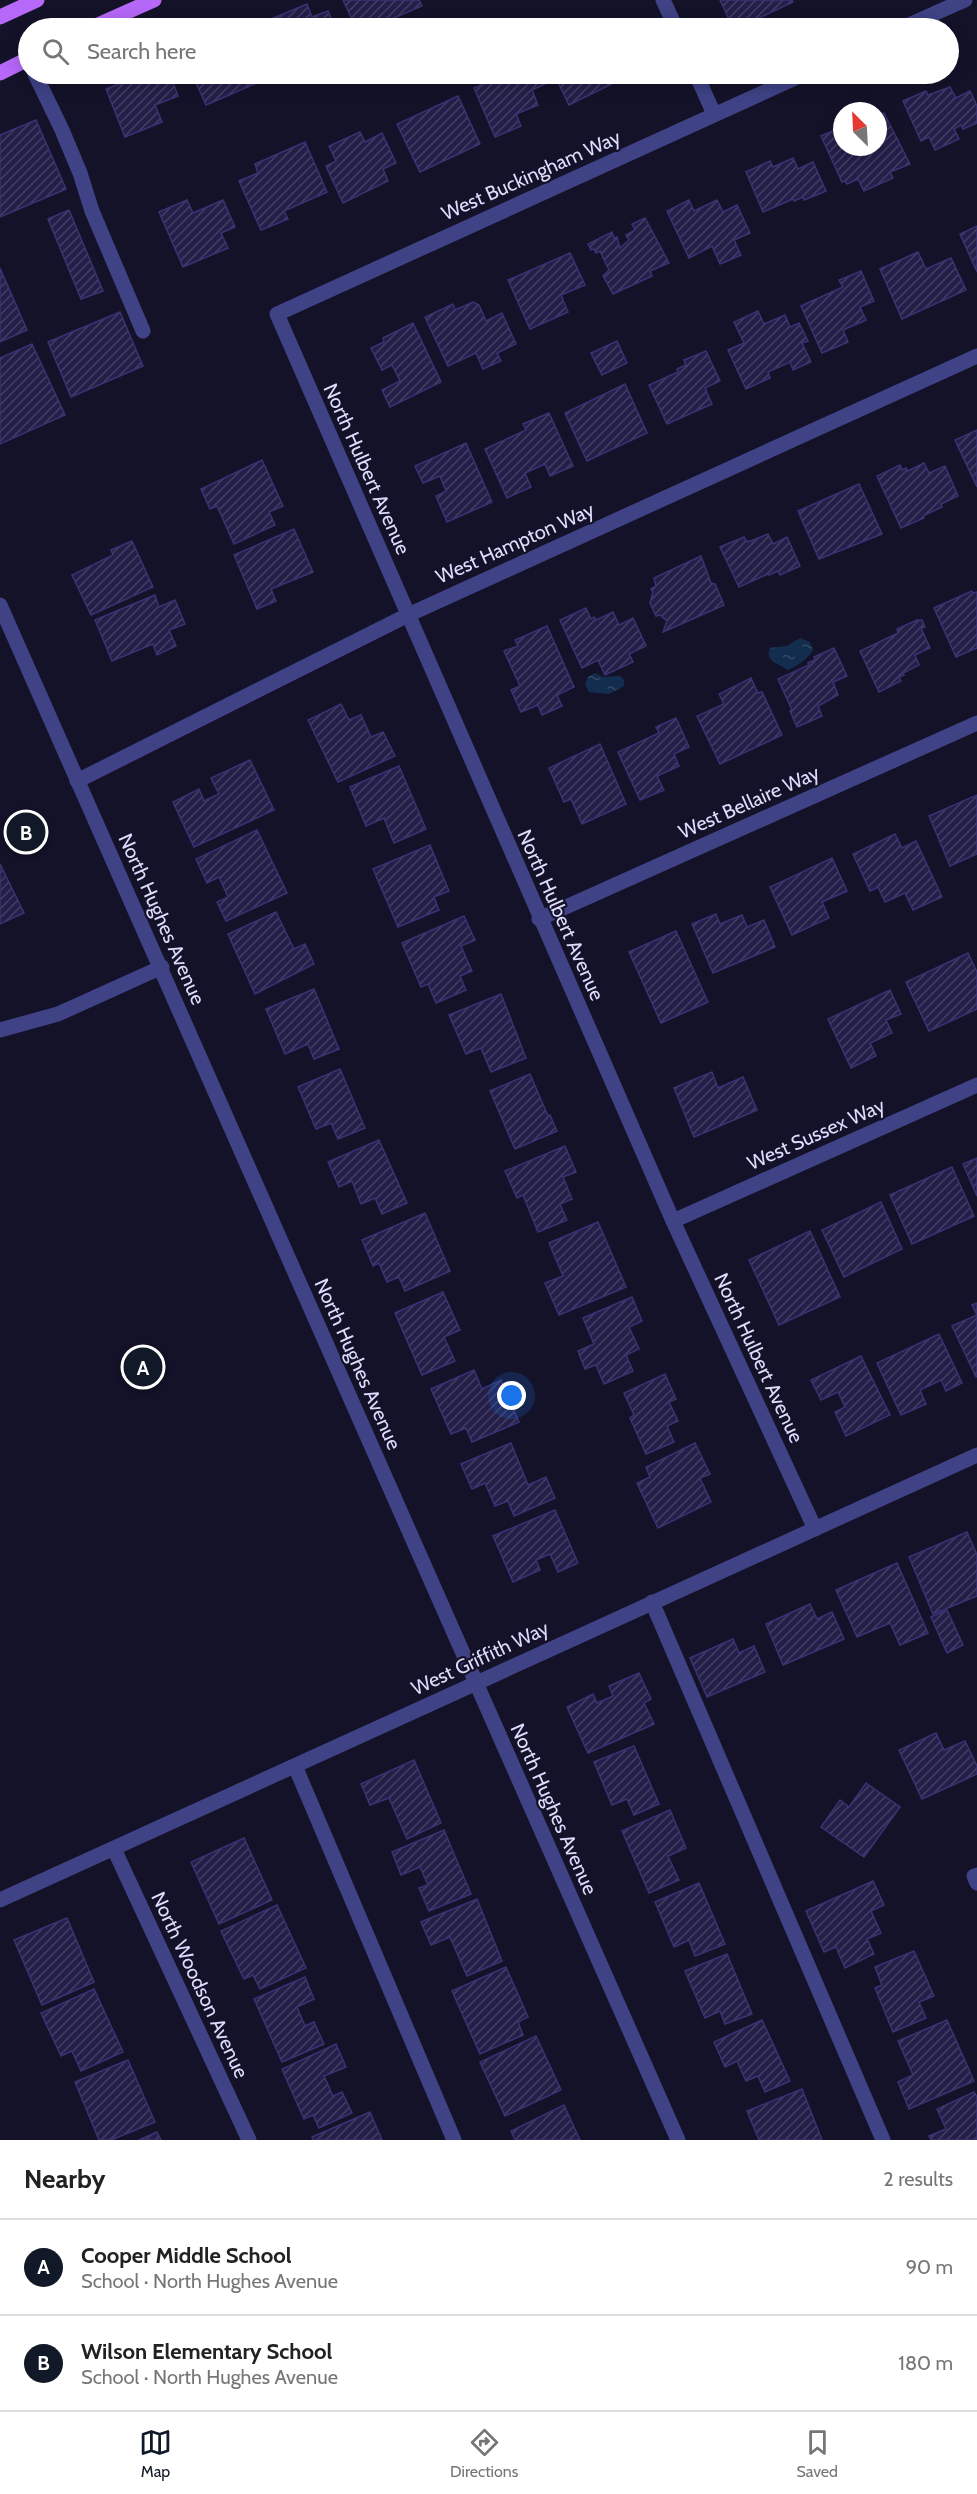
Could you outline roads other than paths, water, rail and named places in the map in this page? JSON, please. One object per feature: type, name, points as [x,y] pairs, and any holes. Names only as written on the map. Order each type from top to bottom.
[{"type":"main road","points":[[0,17],[37,0]]},
{"type":"main road","points":[[114,18],[154,0]]},
{"type":"main road","points":[[0,73],[18,64]]},
{"type":"street","points":[[663,0],[671,18]]},
{"type":"street","points":[[924,18],[965,0]]},
{"type":"street","points":[[40,84],[80,173],[92,211],[143,331]]},
{"type":"street","points":[[700,84],[714,114]]},
{"type":"street","name":"West Buckingham Way","points":[[277,314],[782,84]]},
{"type":"street","name":"North Hulbert Avenue","points":[[277,314],[539,919],[673,1221],[815,1529]]},
{"type":"street","name":"West Hampton Way","points":[[77,781],[408,615],[977,356]]},
{"type":"street","name":"North Hughes Avenue","points":[[0,605],[162,967],[475,1683],[678,2140]]},
{"type":"street","name":"West Bellaire Way","points":[[539,919],[977,723]]},
{"type":"street","points":[[0,1030],[58,1014],[162,967]]},
{"type":"street","name":"West Sussex Way","points":[[673,1221],[977,1085]]},
{"type":"street","name":"West Griffith Way","points":[[0,1900],[977,1455]]},
{"type":"street","points":[[652,1602],[884,2140]]},
{"type":"street","points":[[295,1766],[454,2140]]},
{"type":"street","name":"North Woodson Avenue","points":[[114,1849],[249,2140]]},
{"type":"water","points":[[800,638],[810,642],[813,650],[795,667],[788,670],[769,656],[770,648],[787,646]]},
{"type":"water","points":[[595,673],[603,677],[620,676],[624,680],[624,686],[609,694],[589,692],[585,685],[588,677]]},
{"type":"place","name":"Wilson Elementary School","points":[[26,832]]},
{"type":"place","name":"Cooper Middle School","points":[[143,1367]]}]
